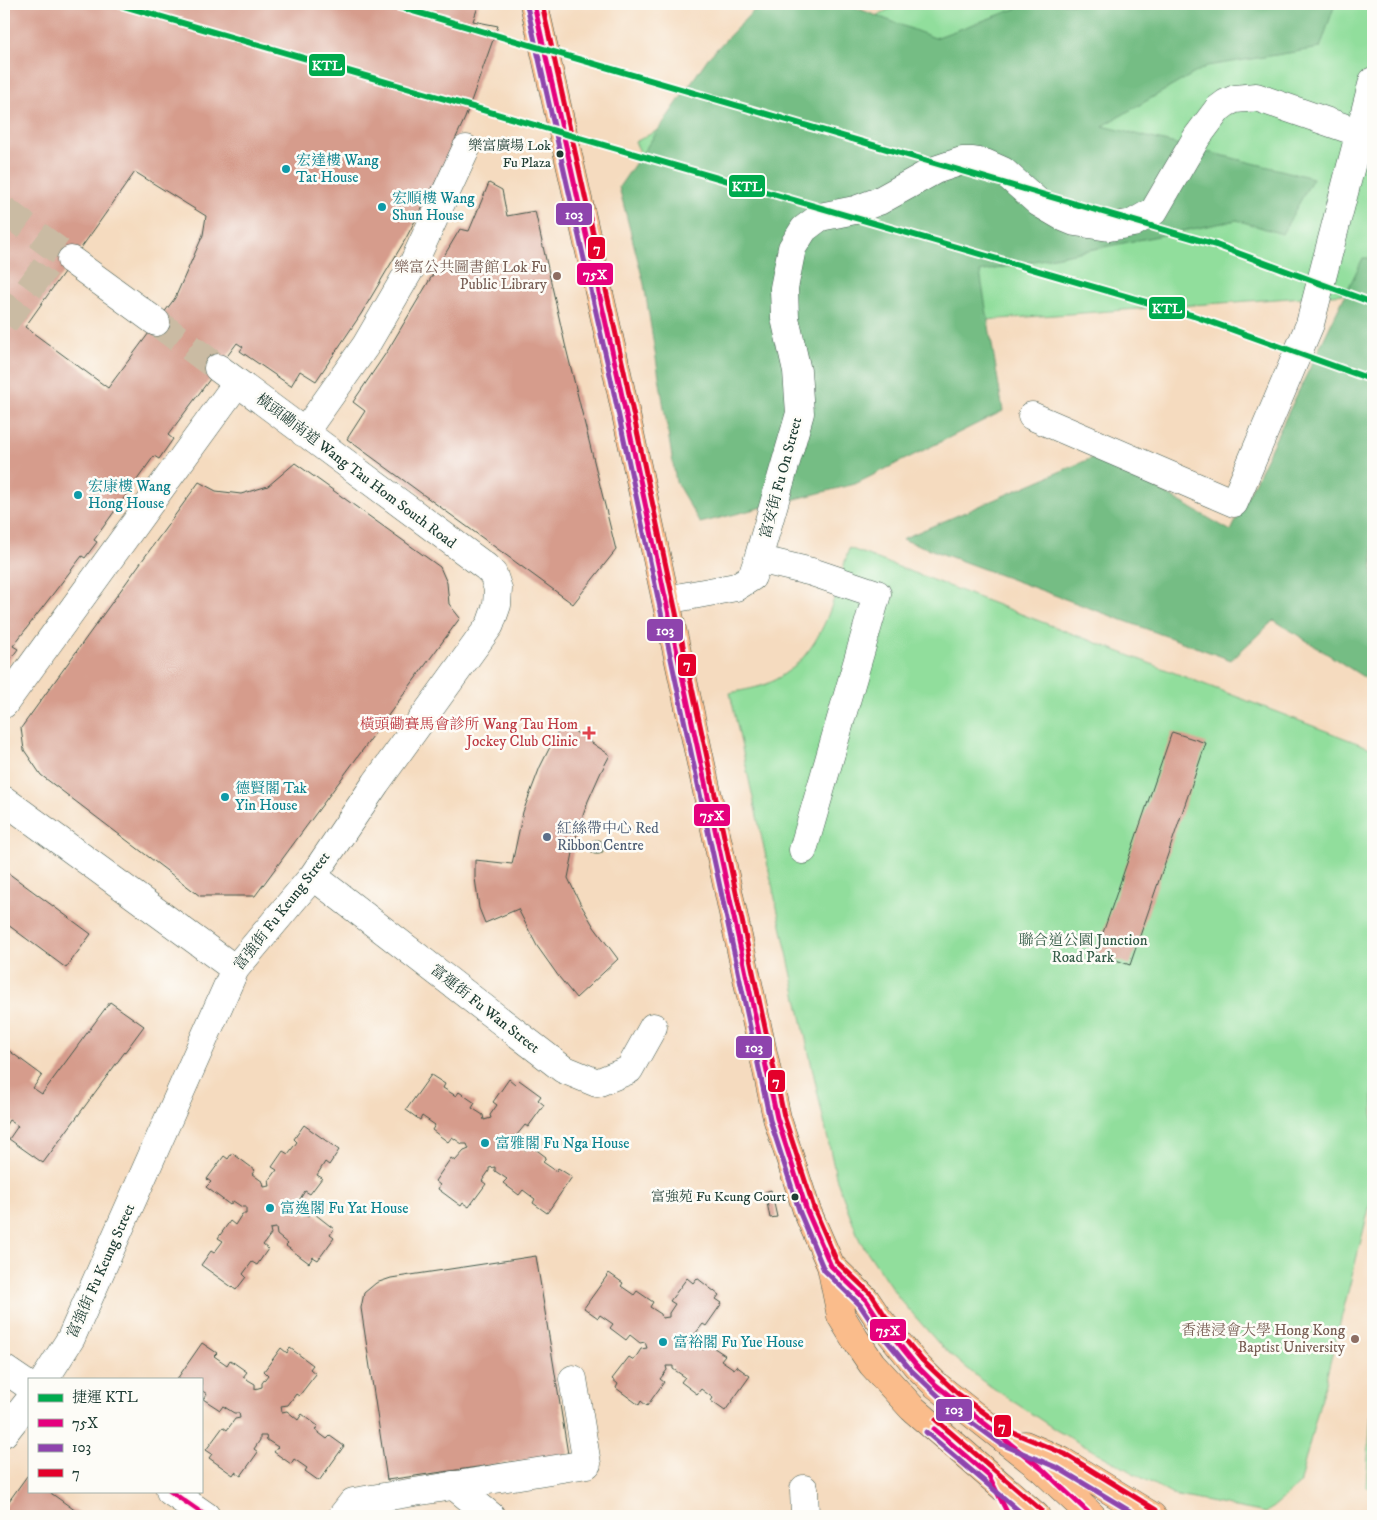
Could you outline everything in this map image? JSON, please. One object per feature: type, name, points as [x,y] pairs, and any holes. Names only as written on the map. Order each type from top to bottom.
[{"type":"main road","points":[[534,4],[616,368],[777,1118],[807,1211],[831,1266],[841,1316],[872,1364],[912,1408],[1036,1516]]},
{"type":"main road","points":[[831,1266],[866,1300],[878,1318],[936,1385],[1005,1438],[1092,1516]]},
{"type":"main road","points":[[1005,1438],[1062,1461],[1152,1516]]},
{"type":"main road","points":[[989,1476],[1009,1516]]},
{"type":"street","points":[[1032,416],[1234,503],[1310,324],[1373,81]]},
{"type":"street","name":"富安街 Fu On Street","points":[[666,600],[736,587],[752,577],[800,413],[797,371],[785,318],[784,288],[792,248],[797,238],[811,223],[820,217],[868,206],[942,167],[962,161],[986,163],[1004,171],[1039,203],[1075,222],[1109,227],[1133,223],[1154,211],[1197,136],[1218,109],[1226,103],[1244,97],[1256,97],[1360,133]]},
{"type":"street","points":[[304,433],[366,345],[412,266],[466,149]]},
{"type":"street","points":[[71,260],[156,322]]},
{"type":"street","name":"橫頭磡南道 Wang Tau Hom South Road","points":[[4,704],[227,375],[304,433],[492,564]]},
{"type":"street","points":[[758,560],[812,572],[877,594],[803,850]]},
{"type":"street","name":"富強街 Fu Keung Street","points":[[46,1378],[71,1338],[234,969],[313,876],[376,783],[490,625],[497,605],[498,589],[492,564]]},
{"type":"street","points":[[4,800],[234,969]]},
{"type":"street","name":"富運街 Fu Wan Street","points":[[313,876],[564,1069],[597,1083],[629,1070],[653,1027]]},
{"type":"street","points":[[4,1369],[28,1385]]},
{"type":"street","points":[[342,1516],[353,1502],[587,1464],[573,1380]]},
{"type":"street","points":[[4,1433],[28,1402]]},
{"type":"street","points":[[453,1486],[492,1516]]},
{"type":"street","points":[[804,1489],[804,1516]]},
{"type":"street","points":[[171,1492],[206,1516]]},
{"type":"green space","points":[[760,4],[846,4],[935,38],[1018,8],[1020,4],[1335,4],[1320,48],[1207,66],[1103,126],[1313,178],[1282,234],[1237,220],[980,272],[1003,411],[855,484],[700,523],[676,482],[644,284],[619,187],[708,58]]},
{"type":"green space","points":[[899,4],[1373,4],[1373,292],[736,338],[635,142]]},
{"type":"green space","points":[[1363,258],[1373,258],[1373,683],[1274,620],[1231,660],[902,539],[1099,455],[1231,531]]},
{"type":"green space","name":"聯合道公園 Junction Road Park","points":[[849,548],[1373,749],[1373,1193],[1299,1485],[1266,1513],[1173,1495],[1056,1430],[981,1380],[941,1346],[898,1297],[860,1241],[837,1181],[730,693],[771,682],[789,671],[803,657],[815,642],[824,625],[838,588]]},
{"type":"green space","points":[[1373,1383],[1373,1489],[1366,1487]]},
{"type":"building","points":[[4,4],[479,4],[473,21],[498,26],[465,118],[438,177],[405,240],[361,314],[316,381],[300,371],[291,386],[240,351],[243,347],[237,343],[168,435],[173,439],[159,459],[154,456],[94,540],[97,542],[85,558],[82,556],[13,646],[18,649],[4,668],[4,188],[9,181],[4,178]],"holes":[[[135,172],[206,216],[203,235],[175,298],[108,388],[25,327]]]},
{"type":"building","points":[[489,183],[502,190],[507,216],[535,211],[565,344],[616,550],[573,604],[347,439],[365,411],[353,402],[388,350],[460,229],[469,231]]},
{"type":"building","points":[[295,463],[440,567],[447,583],[449,604],[460,618],[255,896],[200,896],[41,775],[24,750],[21,728],[199,482],[216,491],[241,494],[268,486]]},
{"type":"building","points":[[562,723],[610,755],[588,801],[577,833],[568,878],[594,927],[618,959],[576,998],[537,946],[518,909],[485,923],[479,908],[475,878],[475,860],[512,864],[523,812],[540,767]]},
{"type":"building","points":[[1172,732],[1206,743],[1130,965],[1096,953]]},
{"type":"building","points":[[4,870],[91,934],[66,968],[4,922]]},
{"type":"building","points":[[110,1002],[144,1026],[43,1163],[9,1139],[18,1126],[9,1120],[4,1128],[4,1056],[8,1050],[42,1075],[33,1088],[42,1094]]},
{"type":"building","name":"富雅閣 Fu Nga House","points":[[431,1075],[445,1084],[443,1088],[456,1096],[459,1092],[475,1103],[472,1108],[483,1115],[484,1120],[491,1118],[490,1115],[497,1105],[493,1102],[509,1079],[515,1084],[519,1080],[541,1096],[538,1100],[544,1105],[528,1127],[525,1125],[516,1136],[509,1137],[510,1144],[515,1143],[526,1151],[530,1145],[546,1157],[543,1162],[556,1171],[558,1168],[572,1177],[547,1213],[533,1203],[535,1199],[523,1190],[519,1195],[503,1183],[507,1179],[495,1171],[495,1167],[489,1168],[482,1181],[486,1184],[469,1207],[463,1203],[461,1206],[438,1189],[440,1185],[435,1181],[451,1158],[455,1161],[464,1151],[469,1149],[467,1144],[462,1144],[452,1137],[448,1142],[432,1130],[435,1125],[422,1116],[420,1120],[406,1110]]},
{"type":"building","name":"富逸閣 Fu Yat House","points":[[304,1125],[339,1150],[329,1165],[325,1162],[317,1175],[322,1178],[310,1194],[305,1191],[298,1202],[294,1203],[295,1210],[299,1209],[308,1216],[311,1211],[334,1229],[330,1235],[334,1238],[318,1260],[313,1257],[309,1263],[286,1246],[288,1244],[277,1235],[276,1228],[270,1229],[271,1234],[263,1245],[268,1249],[257,1265],[252,1262],[243,1274],[246,1277],[236,1290],[201,1265],[211,1251],[214,1253],[223,1241],[218,1238],[230,1221],[235,1225],[242,1214],[246,1214],[246,1207],[242,1207],[233,1201],[230,1205],[206,1187],[211,1182],[207,1179],[224,1156],[228,1159],[232,1153],[255,1170],[252,1174],[263,1182],[264,1187],[270,1186],[269,1181],[277,1170],[272,1167],[283,1151],[288,1154],[297,1142],[294,1139]]},
{"type":"building","points":[[771,1190],[777,1217],[770,1218],[765,1192]]},
{"type":"building","points":[[536,1256],[568,1454],[387,1480],[361,1308],[364,1293],[376,1283],[391,1278]]},
{"type":"building","name":"富裕閣 Fu Yue House","points":[[609,1273],[623,1283],[621,1286],[634,1295],[637,1291],[653,1302],[650,1307],[661,1314],[662,1318],[669,1317],[669,1313],[675,1304],[670,1301],[687,1278],[693,1283],[697,1278],[719,1295],[716,1299],[722,1303],[706,1326],[703,1324],[695,1334],[687,1336],[688,1342],[693,1341],[704,1350],[708,1344],[725,1355],[721,1360],[734,1369],[736,1366],[750,1376],[725,1411],[711,1401],[713,1398],[701,1389],[697,1394],[681,1382],[685,1377],[673,1369],[673,1366],[666,1366],[667,1370],[660,1379],[664,1382],[647,1406],[641,1401],[639,1405],[616,1388],[618,1384],[612,1379],[629,1357],[634,1360],[641,1349],[647,1348],[645,1342],[640,1343],[630,1335],[626,1340],[610,1328],[613,1324],[600,1315],[598,1318],[584,1308]]},
{"type":"building","points":[[202,1343],[217,1353],[214,1356],[227,1365],[230,1360],[247,1372],[243,1377],[255,1384],[255,1389],[262,1387],[262,1383],[268,1375],[264,1371],[281,1348],[287,1353],[290,1348],[313,1365],[310,1369],[316,1374],[299,1396],[296,1394],[288,1405],[281,1406],[282,1412],[287,1411],[298,1420],[302,1414],[318,1426],[315,1430],[327,1439],[330,1436],[344,1446],[319,1481],[305,1471],[307,1468],[294,1459],[291,1464],[274,1452],[278,1447],[267,1440],[266,1436],[260,1436],[260,1440],[254,1449],[258,1452],[241,1476],[235,1472],[233,1475],[209,1458],[212,1454],[206,1450],[223,1427],[227,1430],[235,1419],[240,1418],[239,1413],[234,1413],[223,1406],[220,1410],[203,1399],[207,1394],[202,1391],[202,1378],[178,1378]]},
{"type":"building","points":[[27,1476],[28,1492],[49,1492],[83,1516],[4,1516],[4,1508]]},
{"type":"tunnel","points":[[4,210],[71,260]]},
{"type":"tunnel","points":[[4,323],[58,250]]},
{"type":"tunnel","points":[[156,322],[218,368]]},
{"type":"metro line","name":"KTL","points":[[117,4],[1194,316],[1373,380]]},
{"type":"metro line","name":"KTL","points":[[389,4],[1216,245],[1373,303]]},
{"type":"transit line","name":"75X","points":[[534,4],[616,368],[777,1118],[807,1211],[831,1266],[866,1300],[916,1365],[936,1385],[1042,1469],[1092,1516]]},
{"type":"transit line","name":"7","points":[[542,4],[623,366],[784,1116],[814,1208],[837,1262],[872,1295],[884,1314],[922,1360],[957,1393],[1009,1431],[1065,1454],[1156,1510]]},
{"type":"transit line","name":"103","points":[[527,6],[609,370],[770,1120],[800,1213],[824,1270],[860,1305],[872,1323],[911,1370],[948,1405],[1001,1444],[1058,1468],[1138,1516]]},
{"type":"transit line","name":"7","points":[[936,1420],[1041,1510]]},
{"type":"transit line","name":"75X","points":[[934,1429],[989,1476],[1009,1516]]},
{"type":"transit line","name":"103","points":[[926,1432],[1025,1516]]},
{"type":"transit line","name":"75X","points":[[171,1492],[206,1516]]},
{"type":"place","name":"樂富廣場 Lok Fu Plaza","points":[[560,154]]},
{"type":"place","name":"宏達樓 Wang Tat House","points":[[286,169]]},
{"type":"place","name":"宏順樓 Wang Shun House","points":[[382,207]]},
{"type":"place","name":"樂富公共圖書館 Lok Fu Public Library","points":[[557,276]]},
{"type":"place","name":"宏康樓 Wang Hong House","points":[[78,495]]},
{"type":"place","name":"橫頭磡賽馬會診所 Wang Tau Hom Jockey Club Clinic","points":[[589,733]]},
{"type":"place","name":"德賢閣 Tak Yin House","points":[[225,797]]},
{"type":"place","name":"紅絲帶中心 Red Ribbon Centre","points":[[547,837]]},
{"type":"place","name":"富雅閣 Fu Nga House","points":[[485,1143]]},
{"type":"place","name":"富強苑 Fu Keung Court","points":[[795,1197]]},
{"type":"place","name":"富逸閣 Fu Yat House","points":[[270,1208]]},
{"type":"place","name":"香港浸會大學 Hong Kong Baptist University","points":[[1355,1339]]},
{"type":"place","name":"富裕閣 Fu Yue House","points":[[663,1342]]}]
